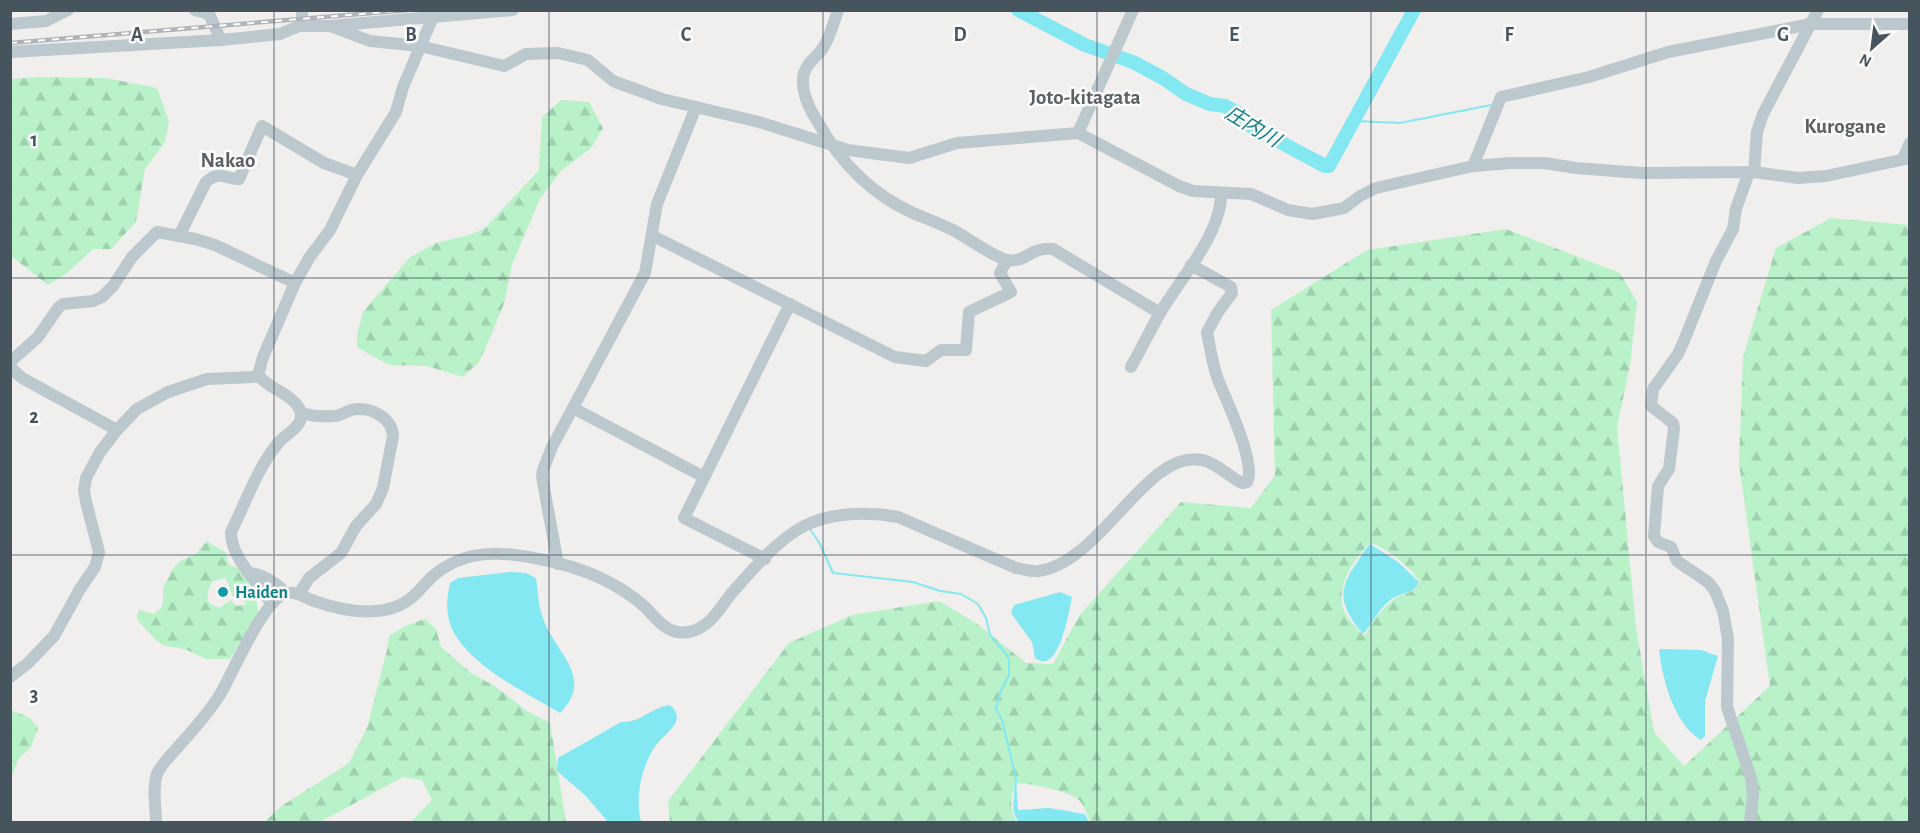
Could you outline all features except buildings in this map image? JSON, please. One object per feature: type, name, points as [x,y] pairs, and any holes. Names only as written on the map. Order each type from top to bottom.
[{"type":"street","points":[[10,24],[46,21],[68,10]]},
{"type":"street","points":[[195,10],[209,14],[220,40]]},
{"type":"street","points":[[302,10],[302,26]]},
{"type":"street","points":[[10,52],[220,40],[280,34],[302,26],[330,26],[433,14],[513,10]]},
{"type":"street","points":[[838,10],[830,35],[803,74],[803,88],[808,107],[831,145],[850,170],[889,200],[1007,260],[1027,258],[1034,251],[1043,248],[1053,249],[1160,313]]},
{"type":"street","points":[[1078,133],[1133,10]]},
{"type":"street","points":[[1750,822],[1753,795],[1751,778],[1727,707],[1728,639],[1723,611],[1715,591],[1708,582],[1677,561],[1671,547],[1658,542],[1654,536],[1658,486],[1669,469],[1674,429],[1673,423],[1654,410],[1650,400],[1653,389],[1678,354],[1716,261],[1733,229],[1736,208],[1752,172],[1757,132],[1763,114],[1818,10]]},
{"type":"street","points":[[271,604],[248,573],[231,541],[231,532],[265,460],[280,441],[295,428],[301,413],[290,398],[261,380],[258,370],[295,283],[309,258],[330,230],[357,175],[396,112],[403,87],[433,14]]},
{"type":"street","points":[[1473,166],[1501,97],[1589,77],[1668,52],[1811,24],[1910,24]]},
{"type":"street","points":[[330,26],[370,41],[420,46],[504,66],[526,54],[558,53],[588,60],[613,81],[662,99],[759,122],[848,150],[909,158],[957,144],[1078,133],[1179,186],[1193,190],[1251,194],[1288,210],[1312,214],[1344,208],[1360,195],[1376,188],[1473,166],[1544,163],[1641,173],[1752,172],[1798,178],[1906,159],[1910,143]]},
{"type":"street","points":[[558,564],[542,477],[543,470],[573,408],[645,273],[657,204],[696,107]]},
{"type":"street","points":[[179,236],[206,182],[219,175],[234,179],[241,175],[262,126],[324,163],[357,175]]},
{"type":"street","points":[[1131,367],[1160,313],[1217,220],[1221,193]]},
{"type":"street","points":[[10,362],[38,337],[63,304],[93,301],[102,297],[132,257],[157,232],[214,246],[295,283]]},
{"type":"street","points":[[653,236],[895,357],[926,361],[941,350],[966,350],[969,312],[1011,292],[1000,273],[1007,260]]},
{"type":"street","points":[[156,822],[157,776],[165,762],[221,694],[236,663],[271,604],[279,596],[285,594],[300,594],[313,601],[354,611],[380,611],[401,605],[419,594],[433,577],[466,556],[515,555],[588,573],[625,591],[662,625],[677,633],[685,633],[699,630],[710,622],[732,594],[783,541],[811,522],[832,517],[879,514],[915,523],[1016,568],[1037,571],[1050,568],[1070,558],[1104,531],[1150,479],[1167,467],[1190,459],[1204,460],[1220,468],[1230,477],[1242,483],[1247,482],[1250,472],[1247,457],[1218,378],[1207,332],[1232,293],[1231,287],[1191,265]]},
{"type":"street","points":[[765,559],[684,518],[790,303]]},
{"type":"street","points":[[10,367],[22,378],[117,430]]},
{"type":"street","points":[[10,677],[28,663],[54,636],[95,567],[99,552],[84,490],[86,478],[100,452],[117,430],[137,409],[168,392],[207,379],[258,375]]},
{"type":"street","points":[[573,408],[704,477]]},
{"type":"street","points":[[300,594],[309,578],[340,553],[356,526],[376,504],[383,488],[393,436],[393,427],[389,421],[368,410],[353,410],[336,416],[313,416],[301,413]]},
{"type":"street","points":[[248,573],[254,573],[282,588],[285,594]]},
{"type":"green space","points":[[106,78],[157,88],[169,121],[165,142],[145,169],[136,222],[111,249],[93,249],[67,273],[48,285],[10,255],[11,79]]},
{"type":"green space","points":[[561,100],[589,102],[603,128],[591,148],[561,171],[540,199],[512,264],[505,301],[479,362],[463,377],[427,366],[389,365],[357,347],[357,334],[363,312],[410,257],[436,243],[484,229],[539,170],[542,117]]},
{"type":"green space","points":[[1831,218],[1909,225],[1909,822],[1090,822],[1080,801],[1075,797],[1049,788],[1015,783],[1012,808],[1018,822],[670,822],[668,801],[789,643],[852,615],[939,601],[976,623],[1026,663],[1053,664],[1079,616],[1181,502],[1251,508],[1275,475],[1271,310],[1367,250],[1506,229],[1620,273],[1637,302],[1630,365],[1617,427],[1636,627],[1654,732],[1684,766],[1770,686],[1739,463],[1743,357],[1776,248]],"holes":[[[1370,543],[1398,559],[1420,582],[1415,589],[1389,604],[1363,635],[1344,612],[1342,591],[1348,572]]]},
{"type":"green space","points":[[207,541],[226,553],[229,564],[240,568],[256,597],[258,613],[230,659],[206,659],[187,650],[163,645],[138,621],[139,610],[154,614],[161,608],[163,588],[174,567],[180,561],[196,554]],"holes":[[[225,578],[232,596],[237,596],[247,604],[237,606],[231,600],[219,608],[209,603],[208,592],[213,581]]]},
{"type":"green space","points":[[425,619],[436,629],[441,647],[471,673],[496,687],[527,711],[550,723],[566,822],[411,822],[432,800],[422,780],[403,777],[320,822],[265,822],[280,807],[349,763],[367,728],[389,636],[405,626]]},
{"type":"green space","points":[[11,710],[30,718],[38,728],[31,747],[19,758],[11,778]]},
{"type":"water","points":[[1370,544],[1398,562],[1419,582],[1412,590],[1389,601],[1363,634],[1347,610],[1343,594],[1348,577]]},
{"type":"water","points":[[510,572],[526,573],[536,578],[542,615],[573,675],[574,687],[570,700],[560,713],[493,673],[463,646],[453,631],[447,611],[450,583],[458,578]]},
{"type":"water","points":[[1060,592],[1072,597],[1068,615],[1056,651],[1050,658],[1043,661],[1035,658],[1032,642],[1011,613],[1014,605]]},
{"type":"water","points":[[1659,649],[1701,650],[1718,656],[1705,701],[1705,736],[1701,740],[1683,723],[1671,699],[1666,686]]},
{"type":"water","points":[[669,705],[677,718],[673,727],[656,745],[646,763],[639,792],[641,822],[608,822],[586,796],[557,771],[558,758],[621,722],[640,718]]},
{"type":"water","points":[[1016,783],[1018,810],[1049,808],[1085,814],[1089,822],[1019,822],[1013,808]]},
{"type":"waterway","name":"庄内川","points":[[1018,10],[1085,45],[1133,62],[1163,78],[1186,94],[1210,104],[1225,106],[1240,114],[1252,127],[1325,166],[1329,166],[1414,10]]},
{"type":"waterway","points":[[1354,121],[1400,123],[1491,105]]},
{"type":"waterway","points":[[809,528],[819,542],[833,573],[913,582],[940,591],[961,594],[978,604],[986,618],[990,635],[1007,655],[1009,661],[1009,675],[1000,693],[996,709],[1002,720],[1014,770],[1015,793]]},
{"type":"railway","points":[[10,43],[409,10]]},
{"type":"place","name":"Haiden","points":[[223,592]]},
{"type":"district","name":"Joto-kitagata","points":[[1085,97]]},
{"type":"district","name":"Kurogane","points":[[1845,126]]},
{"type":"district","name":"Nakao","points":[[228,160]]}]
